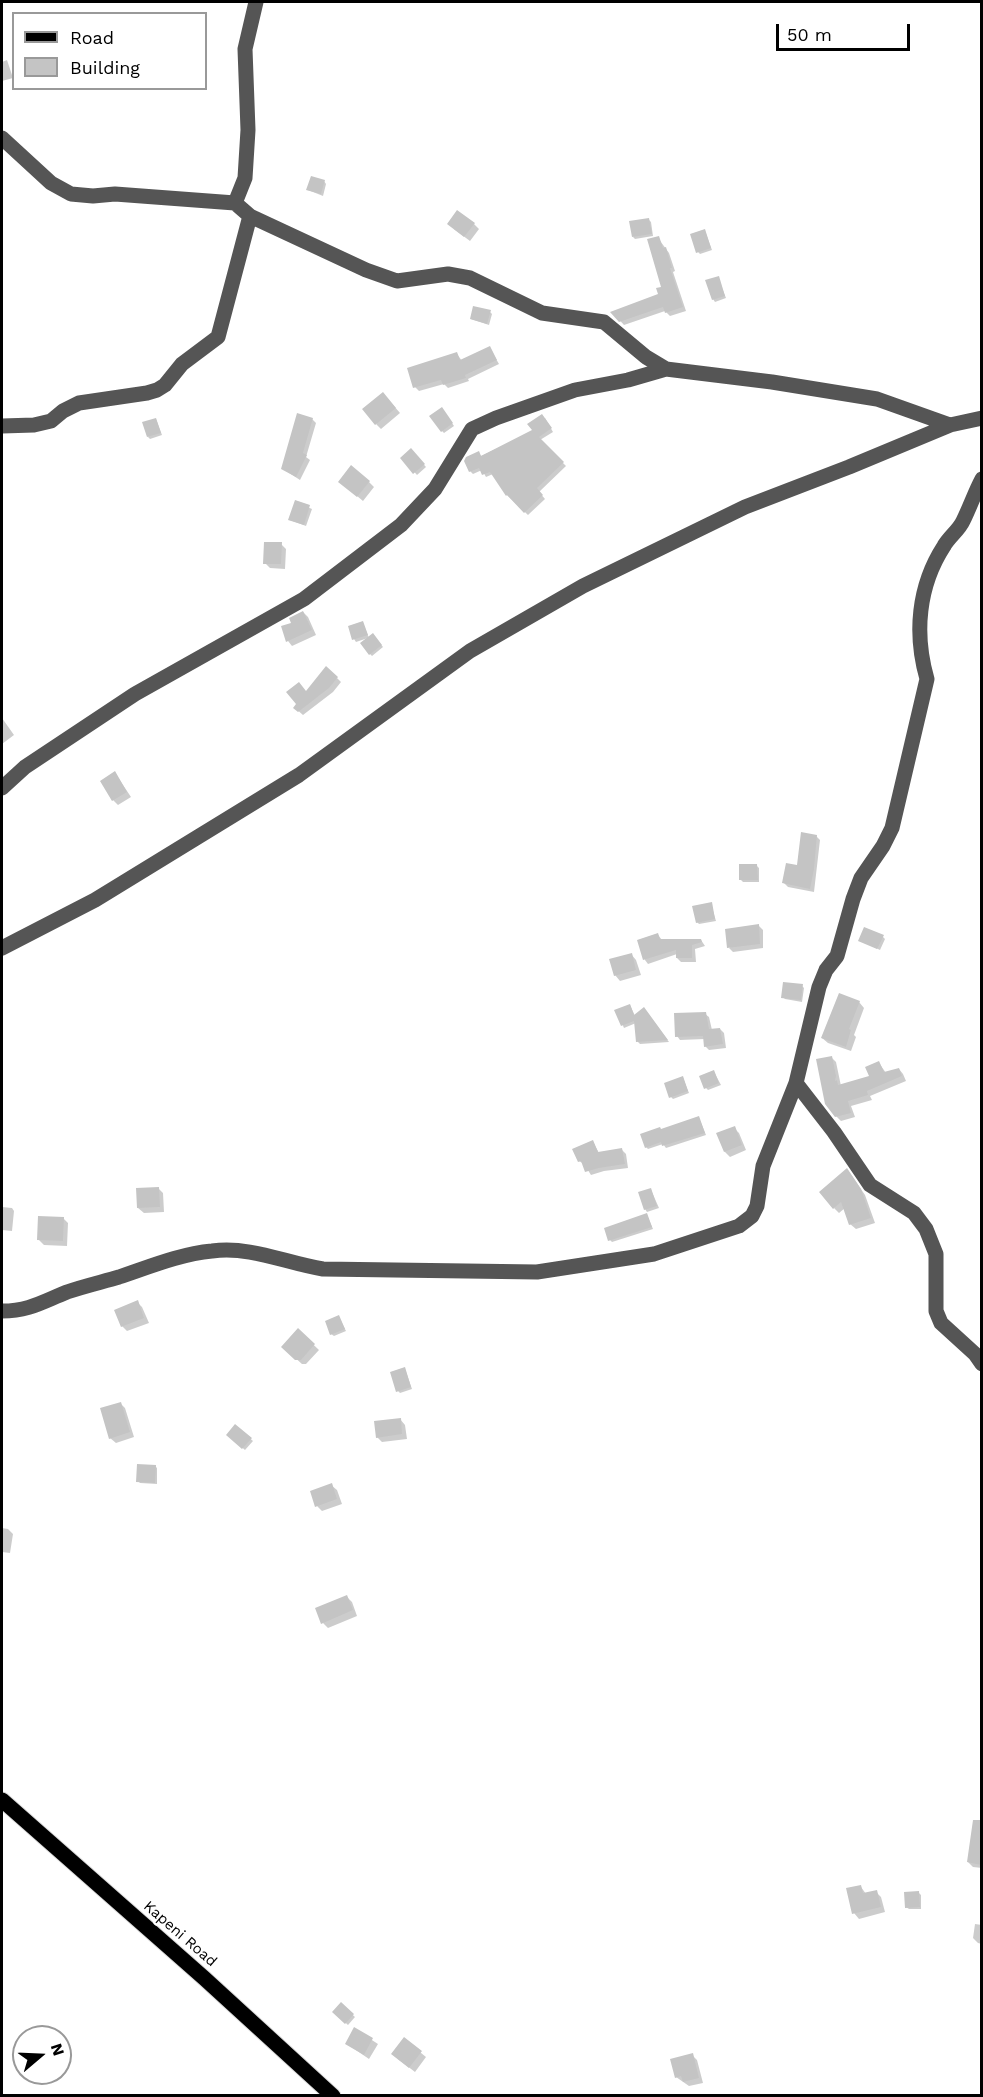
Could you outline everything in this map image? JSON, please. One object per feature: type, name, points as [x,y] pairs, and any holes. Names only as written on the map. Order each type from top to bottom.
[{"type":"main road","name":"Kapeni Road","points":[[2,1800],[204,1978],[333,2096]]},
{"type":"street","points":[[235,203],[245,178],[248,130],[245,49],[256,2]]},
{"type":"street","points":[[2,138],[51,183],[71,194],[235,203],[250,216],[366,270],[397,280],[448,274],[470,278],[542,313],[604,322],[646,357],[666,369]]},
{"type":"street","points":[[2,426],[34,425],[51,421],[63,411],[79,404],[147,393],[165,385],[182,364],[218,337],[250,216]]},
{"type":"street","points":[[2,788],[25,767],[135,694],[313,593],[401,525],[435,489],[472,429],[504,415],[575,390],[628,380],[666,369],[772,382],[877,399],[950,425]]},
{"type":"street","points":[[2,948],[95,900],[299,775],[470,651],[583,586],[745,507],[950,425],[981,418]]},
{"type":"street","points":[[2,1311],[38,1306],[67,1292],[181,1256],[212,1250],[249,1250],[323,1269],[537,1272],[654,1254],[739,1226],[752,1216],[757,1206],[763,1166],[796,1083],[819,987],[826,970],[837,956],[861,878],[883,846],[892,828],[927,679],[921,658],[920,615],[927,578],[944,546],[963,522],[981,478]]},
{"type":"street","points":[[796,1083],[834,1132],[870,1185],[914,1213],[926,1229],[936,1254],[936,1311],[942,1323],[975,1354],[981,1364]]},
{"type":"building","points":[[311,176],[325,180],[321,194],[306,190]]},
{"type":"building","points":[[457,210],[475,223],[464,237],[447,224]]},
{"type":"building","points":[[649,218],[652,234],[632,237],[629,221]]},
{"type":"building","points":[[705,229],[711,248],[696,253],[690,234]]},
{"type":"building","points":[[659,236],[663,248],[666,247],[672,268],[670,268],[683,307],[665,313],[663,307],[619,322],[610,312],[658,294],[656,288],[661,287],[647,239]]},
{"type":"building","points":[[719,276],[725,296],[712,300],[705,280]]},
{"type":"building","points":[[473,306],[491,310],[487,324],[470,319]]},
{"type":"building","points":[[490,346],[497,360],[465,375],[466,378],[443,385],[441,380],[413,388],[407,368],[457,352],[460,360]]},
{"type":"building","points":[[383,392],[396,408],[375,425],[362,409]]},
{"type":"building","points":[[442,407],[453,423],[441,432],[429,416]]},
{"type":"building","points":[[297,413],[313,418],[303,453],[307,455],[296,477],[281,469]]},
{"type":"building","points":[[542,414],[552,428],[539,437],[564,462],[537,488],[543,495],[524,513],[506,496],[490,472],[482,475],[479,468],[469,472],[464,461],[466,457],[479,451],[481,456],[532,430],[527,424]]},
{"type":"building","points":[[156,418],[161,433],[147,437],[142,422]]},
{"type":"building","points":[[411,448],[425,464],[413,474],[400,458]]},
{"type":"building","points":[[351,465],[370,481],[357,497],[338,482]]},
{"type":"building","points":[[295,500],[310,505],[304,525],[288,520]]},
{"type":"building","points":[[264,542],[282,542],[281,564],[263,564]]},
{"type":"building","points":[[303,611],[312,630],[286,642],[281,626],[291,623],[289,618]]},
{"type":"building","points":[[363,621],[368,635],[352,640],[348,626]]},
{"type":"building","points":[[373,633],[382,645],[369,655],[360,643]]},
{"type":"building","points":[[326,666],[338,677],[329,688],[298,712],[293,708],[296,704],[286,692],[299,682],[306,691]]},
{"type":"building","points":[[115,771],[127,792],[112,801],[100,781]]},
{"type":"building","points":[[801,832],[817,835],[810,889],[782,883],[786,863],[797,865]]},
{"type":"building","points":[[739,864],[757,864],[758,880],[739,880]]},
{"type":"building","points":[[712,902],[715,919],[696,923],[692,906]]},
{"type":"building","points":[[759,924],[760,944],[727,948],[725,929]]},
{"type":"building","points":[[864,927],[884,935],[877,949],[858,941]]},
{"type":"building","points":[[658,933],[660,939],[701,939],[702,942],[692,945],[692,958],[676,958],[676,950],[643,960],[637,940]]},
{"type":"building","points":[[632,953],[636,970],[614,976],[609,959]]},
{"type":"building","points":[[783,982],[803,984],[801,1000],[781,998]]},
{"type":"building","points":[[839,993],[860,1001],[849,1029],[851,1030],[846,1047],[821,1038]]},
{"type":"building","points":[[630,1004],[634,1015],[644,1007],[668,1040],[636,1042],[634,1021],[621,1026],[614,1010]]},
{"type":"building","points":[[706,1012],[709,1029],[720,1028],[723,1044],[704,1047],[703,1036],[675,1037],[674,1013]]},
{"type":"building","points":[[832,1056],[835,1081],[837,1080],[838,1085],[869,1076],[865,1067],[879,1061],[884,1072],[899,1068],[902,1076],[867,1091],[868,1095],[848,1101],[851,1113],[835,1117],[825,1104],[816,1059]]},
{"type":"building","points":[[714,1070],[719,1083],[704,1089],[699,1076]]},
{"type":"building","points":[[683,1076],[688,1091],[669,1098],[664,1083]]},
{"type":"building","points":[[699,1116],[705,1133],[662,1146],[661,1142],[645,1148],[640,1134]]},
{"type":"building","points":[[735,1126],[742,1145],[724,1152],[716,1133]]},
{"type":"building","points":[[593,1140],[598,1152],[622,1148],[625,1164],[585,1172],[581,1161],[578,1162],[572,1149]]},
{"type":"building","points":[[847,1168],[861,1189],[871,1218],[849,1225],[841,1202],[833,1209],[819,1192]]},
{"type":"building","points":[[159,1187],[160,1207],[137,1208],[136,1188]]},
{"type":"building","points":[[651,1188],[657,1206],[644,1210],[638,1192]]},
{"type":"building","points":[[647,1213],[652,1227],[608,1241],[604,1228]]},
{"type":"building","points":[[38,1216],[64,1217],[63,1241],[37,1240]]},
{"type":"building","points":[[138,1300],[144,1318],[121,1327],[114,1310]]},
{"type":"building","points":[[339,1315],[345,1329],[330,1335],[325,1321]]},
{"type":"building","points":[[298,1328],[315,1344],[301,1360],[295,1360],[281,1347]]},
{"type":"building","points":[[405,1367],[411,1387],[396,1392],[390,1372]]},
{"type":"building","points":[[121,1402],[130,1432],[109,1439],[100,1408]]},
{"type":"building","points":[[401,1418],[402,1434],[376,1438],[374,1421]]},
{"type":"building","points":[[235,1424],[252,1438],[242,1449],[226,1435]]},
{"type":"building","points":[[137,1464],[156,1465],[155,1483],[136,1482]]},
{"type":"building","points":[[332,1483],[337,1499],[315,1507],[310,1491]]},
{"type":"building","points":[[347,1595],[353,1610],[321,1624],[315,1608]]},
{"type":"building","points":[[973,1820],[981,1820],[981,1865],[967,1862]]},
{"type":"building","points":[[861,1885],[863,1893],[877,1890],[881,1907],[852,1914],[846,1888]]},
{"type":"building","points":[[919,1891],[920,1907],[905,1908],[904,1892]]},
{"type":"building","points":[[341,2002],[354,2014],[345,2024],[332,2012]]},
{"type":"building","points":[[354,2027],[373,2038],[364,2055],[345,2044]]},
{"type":"building","points":[[404,2037],[422,2051],[409,2068],[391,2054]]},
{"type":"building","points":[[693,2053],[699,2078],[683,2082],[681,2076],[675,2078],[670,2059]]}]
